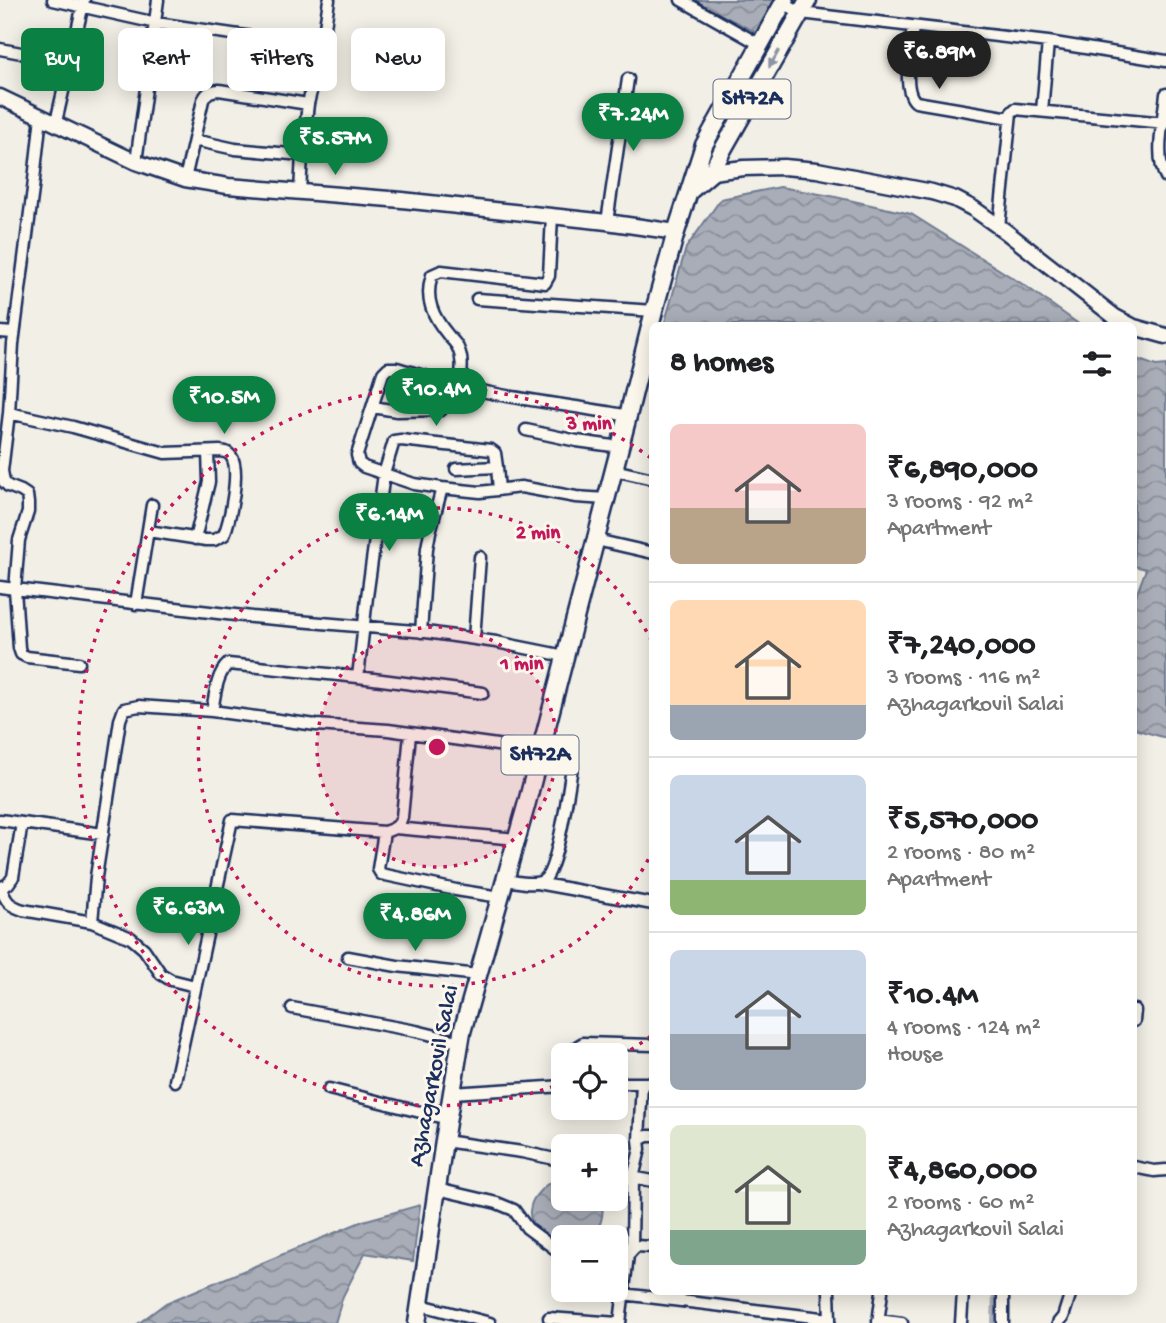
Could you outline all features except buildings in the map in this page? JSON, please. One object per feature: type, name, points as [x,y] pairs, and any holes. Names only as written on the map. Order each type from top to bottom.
[{"type":"main road","name":"Azhagarkovil Salai","points":[[704,170],[704,145],[784,2]]},
{"type":"main road","name":"Azhagarkovil Salai","points":[[651,322],[690,192],[704,170],[722,151],[804,6]]},
{"type":"main road","points":[[0,97],[136,162],[185,179],[228,186],[402,200],[552,216],[676,232]]},
{"type":"main road","points":[[704,170],[784,167],[817,170],[932,192],[955,200],[974,209],[1125,322]]},
{"type":"main road","points":[[1137,327],[1166,336]]},
{"type":"main road","name":"Azhagarkovil Salai","points":[[417,1323],[461,1042],[541,751],[649,331]]},
{"type":"street","points":[[53,0],[83,4],[156,23],[227,33]]},
{"type":"street","points":[[136,162],[158,0]]},
{"type":"street","points":[[325,28],[329,0]]},
{"type":"street","points":[[681,0],[759,44]]},
{"type":"street","points":[[784,2],[913,27],[1048,42],[1166,61]]},
{"type":"street","points":[[77,28],[83,4]]},
{"type":"street","points":[[913,27],[908,78],[911,98],[916,102],[1010,118]]},
{"type":"street","points":[[1042,111],[1048,42]]},
{"type":"street","points":[[0,49],[21,53]]},
{"type":"street","points":[[607,222],[628,79]]},
{"type":"street","points":[[185,179],[203,100],[210,91],[219,90],[308,104]]},
{"type":"street","points":[[56,122],[63,91]]},
{"type":"street","points":[[300,192],[311,91]]},
{"type":"street","points":[[1166,94],[1161,149],[1161,167],[1166,177]]},
{"type":"street","points":[[999,227],[1010,118],[1015,109],[1165,123]]},
{"type":"street","points":[[41,116],[14,333],[2,471],[4,482],[27,495],[28,503],[28,512],[19,540],[15,589],[21,654],[79,663]]},
{"type":"street","points":[[194,140],[235,149],[302,155]]},
{"type":"street","points":[[460,386],[461,364],[457,346],[432,312],[432,275],[442,271],[545,283],[549,276],[552,216]]},
{"type":"street","points":[[477,299],[654,311]]},
{"type":"street","points":[[0,332],[14,333]]},
{"type":"street","points":[[606,499],[576,497],[521,487],[480,492],[414,484],[364,467],[359,463],[357,455],[383,373],[388,368],[505,396],[628,416]]},
{"type":"street","points":[[373,407],[397,411],[441,410]]},
{"type":"street","points":[[9,412],[165,453],[226,452],[230,455],[235,482],[224,535],[214,540],[148,531]]},
{"type":"street","points":[[526,430],[620,447]]},
{"type":"street","points":[[359,677],[384,474],[392,444],[397,440],[491,450],[495,453],[499,490]]},
{"type":"street","points":[[195,539],[209,482],[208,452]]},
{"type":"street","points":[[456,469],[497,467]]},
{"type":"street","points":[[614,470],[649,478]]},
{"type":"street","points":[[421,632],[427,548],[442,488]]},
{"type":"street","points":[[136,604],[152,505]]},
{"type":"street","points":[[596,540],[649,552]]},
{"type":"street","points":[[474,639],[481,556]]},
{"type":"street","points":[[0,587],[136,604],[421,632],[496,642],[565,656]]},
{"type":"street","points":[[212,711],[222,669],[228,664],[483,693]]},
{"type":"street","points":[[92,922],[96,877],[120,720],[124,709],[139,706],[212,711],[410,734],[541,751],[566,758],[572,767],[551,870],[543,881],[537,883]]},
{"type":"street","points":[[395,828],[402,817],[410,734]]},
{"type":"street","points":[[0,820],[103,834]]},
{"type":"street","points":[[175,1080],[232,820],[384,832],[395,828],[517,839]]},
{"type":"street","points":[[22,823],[13,877],[8,884],[0,888],[7,902],[23,910],[92,922],[131,939],[144,949],[161,974],[171,980],[195,986]]},
{"type":"street","points":[[384,832],[378,869],[381,874],[500,897]]},
{"type":"street","points":[[505,880],[537,883],[649,903]]},
{"type":"street","points":[[348,957],[397,966],[478,975]]},
{"type":"street","points":[[292,1008],[461,1042]]},
{"type":"street","points":[[628,1044],[649,1045]]},
{"type":"street","points":[[628,1083],[648,1083],[640,1149],[633,1178],[632,1250]]},
{"type":"street","points":[[452,1093],[551,1087]]},
{"type":"street","points":[[329,1089],[448,1119]]},
{"type":"street","points":[[639,1140],[649,1137]]},
{"type":"street","points":[[444,1141],[551,1158]]},
{"type":"street","points":[[1137,1168],[1166,1170]]},
{"type":"street","points":[[628,1177],[649,1180]]},
{"type":"street","points":[[437,1189],[497,1203],[514,1210],[527,1228],[551,1246]]},
{"type":"street","points":[[628,1255],[636,1247],[649,1247]]},
{"type":"street","points":[[628,1295],[829,1321],[829,1295]]},
{"type":"street","points":[[881,1295],[878,1321],[902,1323]]},
{"type":"street","points":[[961,1323],[963,1295]]},
{"type":"street","points":[[1003,1295],[1003,1323]]},
{"type":"street","points":[[1058,1323],[1063,1317],[1070,1295]]},
{"type":"street","points":[[549,1318],[619,1323],[622,1302]]},
{"type":"street","points":[[421,1305],[490,1323]]},
{"type":"water","points":[[692,0],[774,0],[757,33]]},
{"type":"water","points":[[780,187],[911,214],[1027,287],[1076,322],[665,322],[686,248],[721,199]]},
{"type":"water","points":[[1137,359],[1156,366],[1166,365],[1166,738],[1137,730],[1137,593],[1146,569],[1137,567]]},
{"type":"water","points":[[551,1182],[551,1211],[603,1211],[599,1225],[551,1225],[551,1239],[539,1231],[531,1220],[531,1206],[536,1195]]},
{"type":"water","points":[[420,1205],[413,1261],[365,1253],[343,1296],[335,1323],[139,1323],[166,1303],[363,1221]]},
{"type":"waterway","points":[[996,1323],[997,1295]]}]
